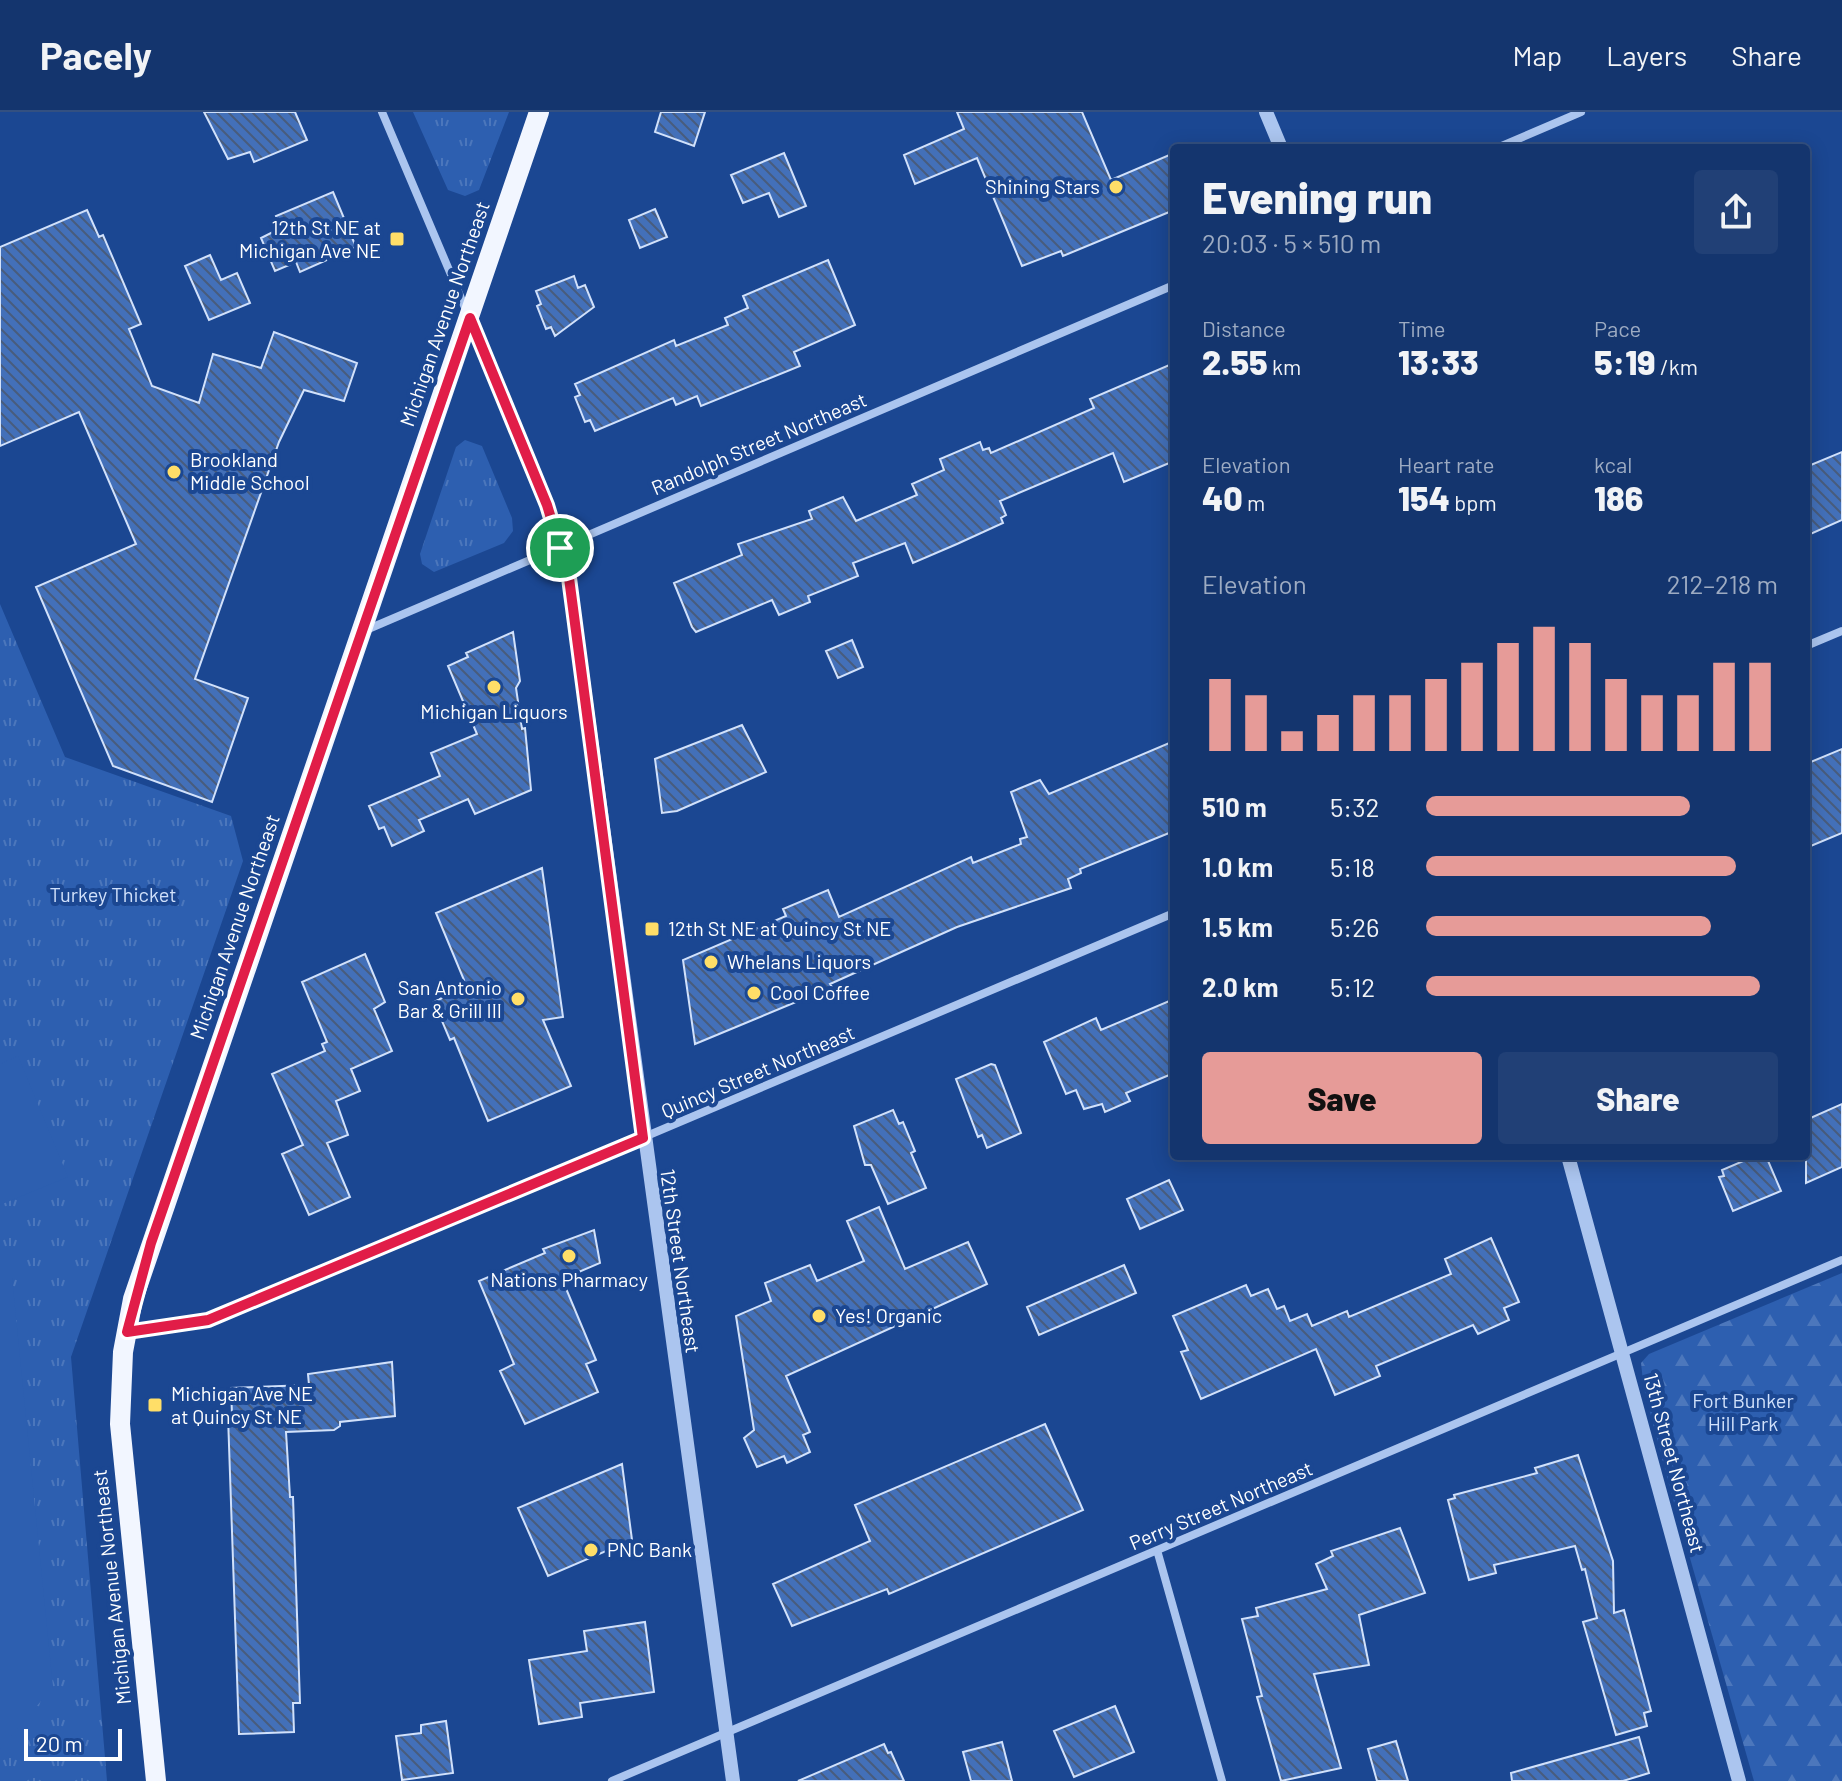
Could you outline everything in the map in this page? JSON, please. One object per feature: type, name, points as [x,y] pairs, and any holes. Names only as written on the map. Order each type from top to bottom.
[{"type":"main road","name":"Michigan Avenue Northeast","points":[[156,1781],[121,1433],[121,1390],[127,1332],[138,1282],[539,112]]},
{"type":"street","name":"12th Street Northeast","points":[[382,112],[547,505],[569,578],[733,1781]]},
{"type":"street","points":[[1266,112],[1279,144]]},
{"type":"street","points":[[1506,144],[1581,112]]},
{"type":"street","name":"Randolph Street Northeast","points":[[358,633],[1170,287]]},
{"type":"street","points":[[1810,644],[1842,631]]},
{"type":"street","name":"Quincy Street Northeast","points":[[127,1332],[208,1320],[1170,915]]},
{"type":"street","name":"13th Street Northeast","points":[[1569,1160],[1739,1781]]},
{"type":"street","name":"Perry Street Northeast","points":[[612,1781],[1842,1260]]},
{"type":"street","points":[[1157,1550],[1222,1781]]},
{"type":"green space","points":[[413,112],[509,112],[479,190],[465,196],[448,190]]},
{"type":"green space","points":[[465,440],[482,446],[512,518],[513,531],[504,543],[434,572],[422,564],[420,554],[456,447]]},
{"type":"green space","name":"Turkey Thicket","points":[[0,604],[65,757],[231,816],[243,861],[71,1357],[107,1781],[0,1781]]},
{"type":"green space","points":[[18,1056],[68,1177],[0,1205],[0,1064]]},
{"type":"green space","name":"Fort Bunker Hill Park","points":[[1842,1273],[1842,1781],[1754,1781],[1671,1492],[1644,1389],[1641,1363],[1649,1354]]},
{"type":"green space","points":[[0,1278],[12,1278],[53,1687],[0,1749]]},
{"type":"building","points":[[204,112],[295,112],[307,140],[254,162],[250,152],[228,159]]},
{"type":"building","points":[[661,112],[705,112],[694,146],[655,132]]},
{"type":"building","name":"Shining Stars","points":[[957,112],[1082,112],[1111,180],[1170,155],[1170,212],[1063,256],[1061,251],[1022,266],[977,158],[915,184],[904,155],[964,129]]},
{"type":"building","points":[[784,153],[806,206],[779,217],[769,193],[743,203],[731,175]]},
{"type":"building","points":[[333,192],[356,247],[300,272],[296,262],[275,271],[261,238],[281,228],[276,216]]},
{"type":"building","points":[[655,209],[667,237],[640,248],[629,220]]},
{"type":"building","points":[[87,210],[99,237],[103,235],[141,324],[129,329],[152,386],[199,403],[213,354],[261,368],[274,332],[357,363],[344,401],[304,390],[279,442],[195,679],[248,698],[212,802],[113,766],[36,587],[136,544],[79,412],[0,446],[0,247]]},
{"type":"building","points":[[210,255],[221,280],[237,273],[250,303],[209,320],[185,266]]},
{"type":"building","points":[[828,260],[855,325],[794,352],[800,366],[701,406],[697,396],[676,405],[673,398],[595,431],[590,420],[585,422],[575,397],[580,395],[575,384],[674,340],[676,346],[728,325],[725,318],[748,308],[743,296]]},
{"type":"building","points":[[574,276],[578,288],[585,285],[594,307],[555,336],[551,327],[546,329],[537,306],[541,304],[536,291]]},
{"type":"building","points":[[1170,365],[1170,463],[1124,482],[1113,453],[1000,501],[1006,515],[1001,518],[1003,523],[913,563],[905,543],[853,563],[858,576],[808,596],[810,602],[779,615],[772,600],[696,632],[692,627],[674,583],[742,555],[738,544],[812,519],[809,511],[843,497],[856,521],[917,495],[912,484],[944,470],[940,459],[980,442],[983,450],[989,448],[991,453],[1094,408],[1090,399]]},
{"type":"building","points":[[1842,452],[1842,520],[1810,534],[1810,465]]},
{"type":"building","points":[[513,632],[520,681],[516,688],[522,729],[525,728],[531,790],[475,814],[468,799],[419,820],[424,831],[392,846],[384,827],[379,829],[369,806],[440,776],[431,753],[477,734],[448,666],[468,657],[466,653]]},
{"type":"building","points":[[852,640],[863,667],[838,678],[826,651]]},
{"type":"building","points":[[742,725],[766,772],[677,811],[662,813],[655,759]]},
{"type":"building","points":[[1170,743],[1170,833],[1080,869],[1081,873],[1068,879],[1071,888],[957,927],[830,984],[832,987],[695,1044],[683,960],[786,916],[783,909],[828,890],[839,917],[971,857],[973,863],[1021,844],[1020,839],[1027,837],[1011,792],[1040,780],[1049,794]]},
{"type":"building","points":[[1842,749],[1842,833],[1810,846],[1810,762]]},
{"type":"building","points":[[542,868],[563,1017],[543,1020],[571,1086],[488,1121],[454,1038],[450,1040],[434,1002],[442,998],[446,988],[464,980],[436,913]]},
{"type":"building","points":[[365,954],[385,1002],[374,1009],[392,1051],[351,1069],[360,1091],[336,1101],[348,1135],[327,1143],[350,1197],[309,1215],[282,1154],[303,1145],[272,1074],[325,1051],[322,1044],[327,1042],[302,982]]},
{"type":"building","points":[[1170,1001],[1170,1075],[1126,1093],[1130,1101],[1105,1112],[1102,1104],[1084,1109],[1076,1090],[1066,1094],[1044,1042],[1096,1018],[1101,1030]]},
{"type":"building","points":[[995,1065],[1021,1133],[987,1148],[982,1135],[978,1137],[956,1079]]},
{"type":"building","points":[[1842,1104],[1842,1167],[1806,1183],[1806,1160],[1810,1160],[1810,1118]]},
{"type":"building","points":[[893,1110],[899,1124],[903,1122],[915,1151],[911,1153],[926,1188],[888,1204],[871,1165],[865,1165],[854,1126]]},
{"type":"building","points":[[1746,1160],[1768,1160],[1781,1191],[1733,1211],[1719,1177],[1724,1176],[1722,1170]]},
{"type":"building","points":[[1169,1180],[1183,1210],[1140,1229],[1127,1199]]},
{"type":"building","points":[[879,1207],[905,1269],[968,1242],[987,1284],[786,1376],[810,1432],[803,1435],[810,1452],[787,1463],[784,1456],[757,1467],[744,1438],[754,1430],[736,1316],[771,1301],[765,1283],[810,1265],[817,1281],[864,1261],[847,1221]]},
{"type":"building","points":[[594,1230],[600,1263],[562,1279],[596,1360],[586,1364],[598,1392],[525,1424],[500,1371],[514,1364],[479,1281],[545,1253],[543,1249]]},
{"type":"building","points":[[1491,1238],[1519,1302],[1504,1308],[1509,1320],[1478,1334],[1473,1325],[1376,1366],[1380,1376],[1335,1395],[1316,1349],[1201,1399],[1181,1352],[1188,1350],[1173,1316],[1246,1285],[1251,1296],[1268,1289],[1277,1309],[1284,1306],[1290,1321],[1307,1314],[1312,1326],[1347,1311],[1349,1317],[1451,1274],[1445,1259]]},
{"type":"building","points":[[1124,1265],[1136,1293],[1039,1335],[1027,1307]]},
{"type":"building","points":[[392,1362],[395,1416],[340,1422],[334,1430],[286,1432],[290,1497],[293,1497],[300,1703],[293,1703],[294,1732],[239,1734],[228,1416],[232,1415],[231,1388],[309,1385],[308,1374]]},
{"type":"building","points":[[1045,1424],[1083,1510],[889,1594],[887,1589],[792,1626],[773,1584],[870,1541],[855,1505]]},
{"type":"building","points":[[1578,1455],[1613,1561],[1614,1613],[1624,1610],[1651,1711],[1644,1713],[1647,1726],[1616,1735],[1583,1622],[1597,1618],[1585,1569],[1582,1570],[1575,1546],[1494,1565],[1496,1573],[1469,1580],[1448,1500],[1455,1498],[1454,1495],[1537,1473],[1535,1468]]},
{"type":"building","points":[[622,1464],[632,1540],[548,1576],[518,1508]]},
{"type":"building","points":[[1400,1528],[1425,1593],[1359,1615],[1369,1665],[1314,1674],[1341,1768],[1281,1781],[1257,1697],[1262,1696],[1242,1619],[1258,1616],[1256,1608],[1327,1589],[1316,1564],[1333,1556],[1331,1551]]},
{"type":"building","points":[[645,1622],[654,1692],[580,1703],[582,1717],[539,1724],[529,1660],[587,1651],[584,1631]]},
{"type":"building","points":[[1115,1706],[1134,1752],[1074,1777],[1054,1731]]},
{"type":"building","points":[[446,1721],[453,1773],[402,1780],[396,1736],[421,1733],[421,1725]]},
{"type":"building","points":[[1639,1737],[1649,1773],[1623,1781],[1512,1781],[1511,1773]]},
{"type":"building","points":[[1396,1741],[1408,1781],[1377,1781],[1368,1749]]},
{"type":"building","points":[[1002,1742],[1012,1781],[971,1781],[963,1752]]},
{"type":"building","points":[[884,1744],[904,1781],[798,1781]]},
{"type":"place","name":"Shining Stars","points":[[1116,187]]},
{"type":"place","name":"12th St NE at Michigan Ave NE","points":[[397,239]]},
{"type":"place","name":"Brookland Middle School","points":[[174,472]]},
{"type":"place","name":"Michigan Liquors","points":[[494,687]]},
{"type":"place","name":"12th St NE at Quincy St NE","points":[[652,929]]},
{"type":"place","name":"Whelans Liquors","points":[[711,962]]},
{"type":"place","name":"Cool Coffee","points":[[754,993]]},
{"type":"place","name":"San Antonio Bar & Grill III","points":[[518,999]]},
{"type":"place","name":"Nations Pharmacy","points":[[569,1256]]},
{"type":"place","name":"Yes! Organic","points":[[819,1316]]},
{"type":"place","name":"Michigan Ave NE at Quincy St NE","points":[[155,1405]]},
{"type":"place","name":"PNC Bank","points":[[591,1550]]},
{"type":"route","points":[[470,318],[547,505],[560,548],[569,578],[643,1138],[490,1205],[208,1320],[127,1332],[133,1299],[151,1243],[334,713],[358,633],[470,318]]}]
